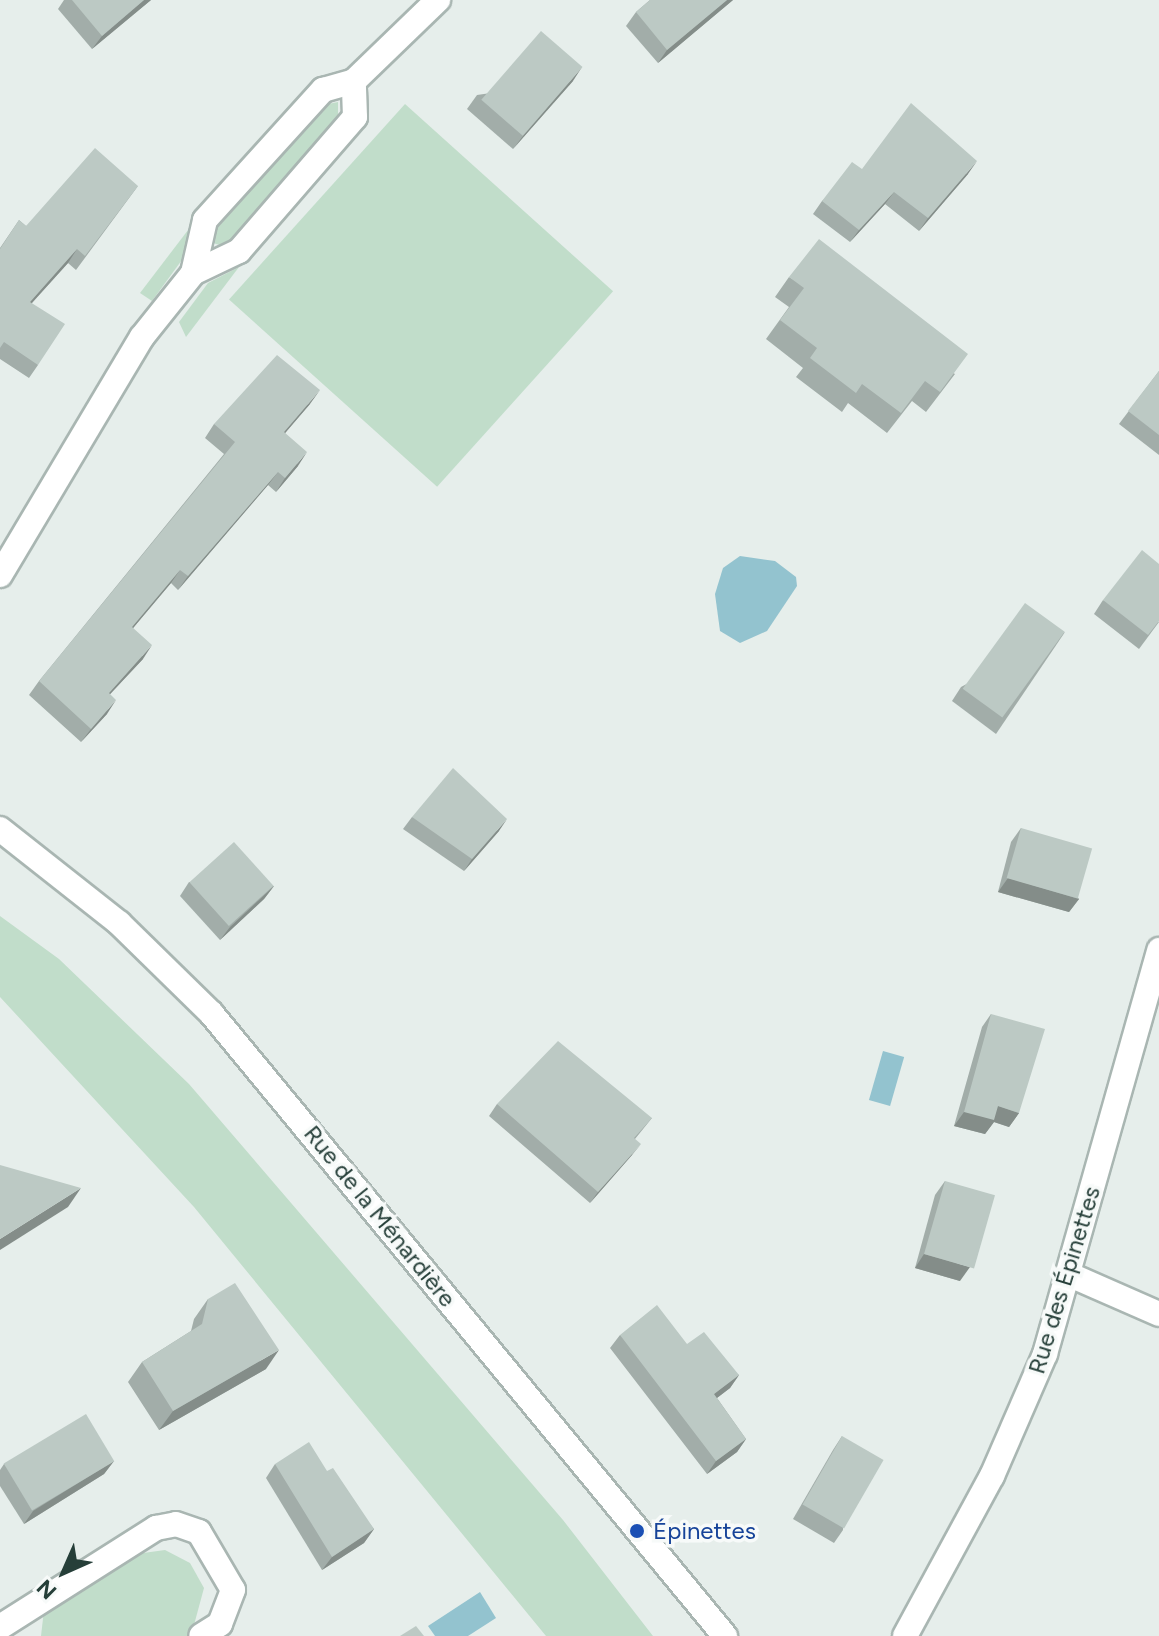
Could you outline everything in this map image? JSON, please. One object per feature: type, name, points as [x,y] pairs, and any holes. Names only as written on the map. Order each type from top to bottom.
[{"type":"street","points":[[0,575],[142,337],[193,273],[205,220],[323,90],[354,81],[438,0]]},
{"type":"street","points":[[193,273],[239,251],[355,117],[354,81]]},
{"type":"street","name":"Rue de la Ménardière","points":[[0,829],[119,923],[211,1013],[725,1636]]},
{"type":"street","name":"Rue des Épinettes","points":[[905,1636],[992,1476],[1045,1354],[1159,950]]},
{"type":"street","points":[[1068,1274],[1159,1314]]},
{"type":"street","points":[[0,1627],[156,1528],[176,1524],[199,1532],[233,1590],[220,1624],[201,1636]]},
{"type":"green space","points":[[338,102],[338,117],[226,247],[213,243],[212,234],[323,105]]},
{"type":"green space","points":[[405,104],[613,291],[437,487],[229,299]]},
{"type":"green space","points":[[198,217],[187,253],[152,301],[140,293]]},
{"type":"green space","points":[[239,267],[186,337],[179,322],[208,283]]},
{"type":"green space","points":[[0,916],[59,959],[189,1084],[563,1520],[653,1636],[546,1636],[194,1207],[0,997]]},
{"type":"green space","points":[[165,1550],[190,1563],[204,1588],[191,1636],[41,1636],[44,1610],[136,1554]]},
{"type":"water","points":[[740,556],[775,561],[796,577],[797,586],[767,631],[740,643],[720,631],[715,594],[723,568]]},
{"type":"water","points":[[883,1051],[904,1057],[890,1106],[869,1100]]},
{"type":"water","points":[[480,1592],[496,1618],[468,1636],[435,1636],[428,1626]]},
{"type":"building","points":[[72,0],[144,0],[102,36]]},
{"type":"building","points":[[650,0],[727,0],[667,50],[636,12]]},
{"type":"building","points":[[541,31],[583,67],[523,136],[481,100]]},
{"type":"building","points":[[911,103],[977,161],[928,218],[894,192],[859,230],[822,201],[852,162],[862,169]]},
{"type":"building","points":[[95,148],[138,186],[85,256],[77,249],[30,302],[65,324],[38,365],[4,342],[0,348],[0,249],[19,220],[26,226]]},
{"type":"building","points":[[819,239],[968,354],[940,392],[925,381],[901,413],[862,384],[856,393],[810,358],[817,348],[780,320],[804,288],[789,277]]},
{"type":"building","points":[[277,355],[320,390],[284,432],[307,452],[285,478],[278,472],[188,576],[180,570],[132,627],[152,645],[109,693],[116,700],[91,729],[39,681],[235,442],[214,424]]},
{"type":"building","points":[[1159,371],[1159,435],[1128,411]]},
{"type":"building","points":[[1142,550],[1159,564],[1159,621],[1148,635],[1103,600]]},
{"type":"building","points":[[1025,603],[1065,632],[1002,718],[963,689]]},
{"type":"building","points":[[453,768],[507,819],[472,859],[412,817]]},
{"type":"building","points":[[1021,828],[1092,848],[1078,898],[1007,878]]},
{"type":"building","points":[[234,842],[273,886],[229,926],[189,882]]},
{"type":"building","points":[[991,1014],[1045,1029],[1019,1113],[998,1106],[994,1120],[964,1112]]},
{"type":"building","points":[[558,1041],[652,1118],[634,1138],[641,1144],[598,1192],[497,1104]]},
{"type":"building","points":[[0,1165],[81,1188],[0,1239]]},
{"type":"building","points":[[945,1181],[995,1195],[974,1268],[924,1254]]},
{"type":"building","points":[[235,1283],[279,1350],[173,1411],[142,1362],[202,1324],[208,1299]]},
{"type":"building","points":[[657,1305],[687,1344],[704,1332],[739,1375],[714,1394],[746,1439],[716,1461],[620,1335]]},
{"type":"building","points":[[86,1414],[114,1461],[32,1511],[4,1463]]},
{"type":"building","points":[[842,1436],[884,1460],[844,1528],[802,1504]]},
{"type":"building","points":[[309,1442],[327,1471],[333,1468],[374,1529],[332,1557],[275,1464]]},
{"type":"building","points":[[416,1626],[424,1636],[400,1636]]},
{"type":"place","name":"Épinettes","points":[[637,1531]]}]
